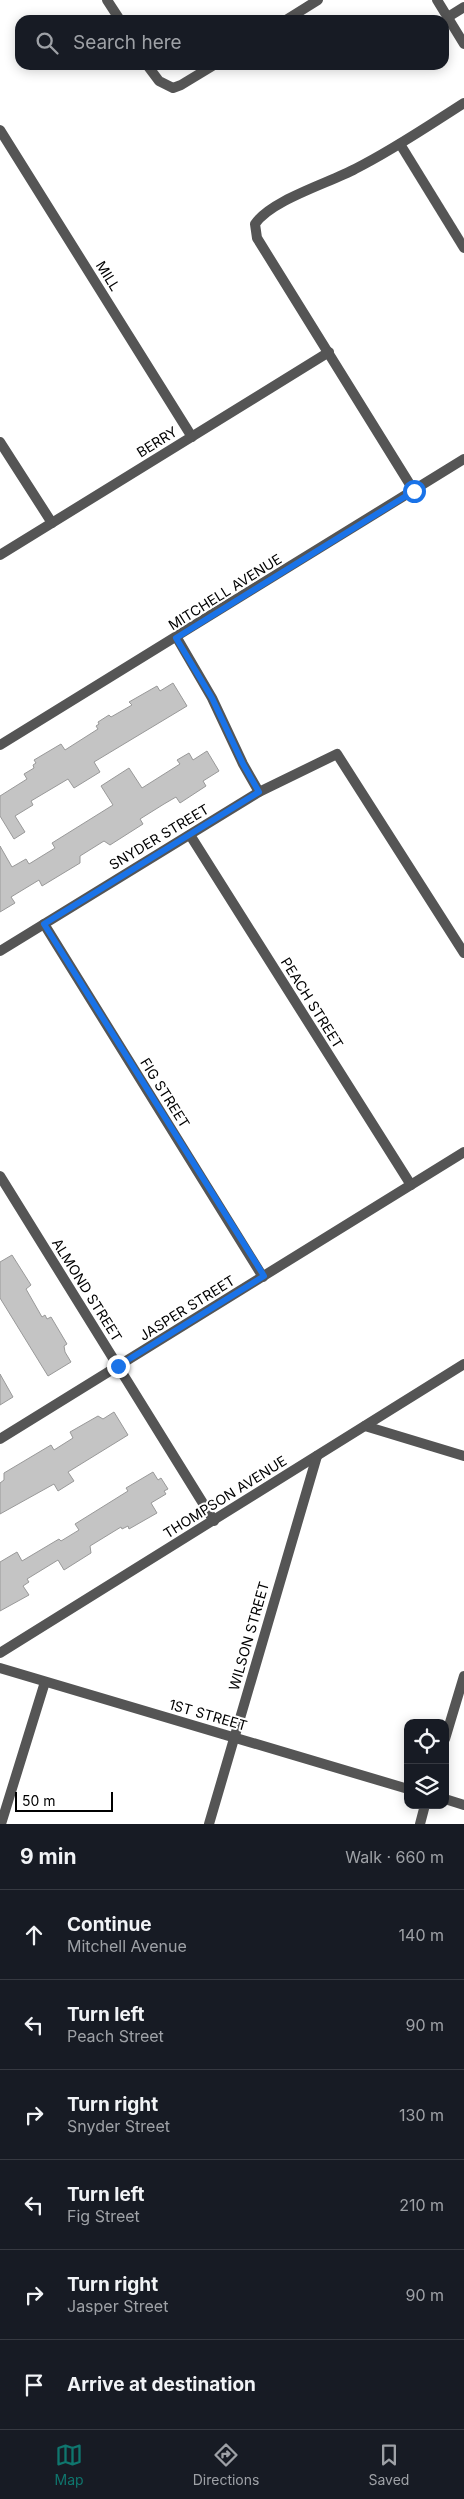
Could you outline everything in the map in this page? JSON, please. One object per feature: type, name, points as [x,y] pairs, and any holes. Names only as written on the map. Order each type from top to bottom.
[{"type":"street","points":[[108,0],[117,15]]},
{"type":"street","points":[[292,15],[306,3],[318,0]]},
{"type":"street","points":[[437,0],[447,15]]},
{"type":"street","points":[[449,16],[464,7]]},
{"type":"street","points":[[449,19],[464,44]]},
{"type":"street","points":[[150,70],[158,82],[173,88],[206,70]]},
{"type":"street","points":[[414,491],[257,238],[255,224],[258,219],[284,201],[356,169],[400,144],[464,103]]},
{"type":"street","name":"MILL","points":[[0,130],[192,437]]},
{"type":"street","points":[[400,144],[464,248]]},
{"type":"street","name":"BERRY","points":[[0,555],[329,352]]},
{"type":"street","points":[[0,442],[52,523]]},
{"type":"street","name":"MITCHELL AVENUE","points":[[0,745],[464,459]]},
{"type":"street","points":[[176,638],[212,698],[243,764],[259,792]]},
{"type":"street","name":"SNYDER STREET","points":[[0,951],[259,792],[337,754],[464,953]]},
{"type":"street","name":"PEACH STREET","points":[[190,835],[411,1185]]},
{"type":"street","name":"FIG STREET","points":[[44,924],[264,1276]]},
{"type":"street","name":"JASPER STREET","points":[[0,1439],[464,1152]]},
{"type":"street","name":"ALMOND STREET","points":[[0,1176],[214,1521]]},
{"type":"street","name":"THOMPSON AVENUE","points":[[0,1653],[464,1364]]},
{"type":"street","points":[[365,1426],[464,1456]]},
{"type":"street","name":"WILSON STREET","points":[[209,1824],[317,1456]]},
{"type":"street","name":"1ST STREET","points":[[0,1668],[404,1787]]},
{"type":"street","points":[[449,1725],[464,1676]]},
{"type":"street","points":[[2,1824],[45,1682]]},
{"type":"street","points":[[449,1800],[464,1805]]},
{"type":"street","points":[[420,1824],[424,1809]]},
{"type":"building","points":[[173,683],[187,706],[94,762],[100,772],[74,788],[68,779],[31,801],[33,805],[15,816],[25,832],[14,839],[0,816],[0,796],[27,779],[24,774],[34,768],[33,765],[36,763],[34,760],[61,744],[65,750],[98,729],[96,726],[99,724],[98,722],[132,705],[129,702],[157,686],[160,691]]},
{"type":"building","points":[[207,751],[219,771],[203,781],[206,786],[180,803],[176,797],[164,804],[140,819],[143,824],[110,845],[104,841],[80,856],[80,863],[42,886],[39,880],[11,897],[15,903],[0,912],[0,846],[12,867],[26,859],[29,864],[55,848],[52,843],[113,805],[101,786],[129,768],[142,788],[180,764],[177,760],[189,753],[193,760]]},
{"type":"building","points":[[12,1255],[31,1285],[26,1289],[42,1317],[45,1315],[47,1319],[51,1317],[67,1344],[64,1346],[65,1352],[71,1362],[48,1376],[0,1298],[0,1262]]},
{"type":"building","points":[[0,1374],[13,1397],[0,1405]]},
{"type":"building","points":[[114,1412],[128,1435],[68,1472],[74,1481],[58,1491],[54,1484],[0,1514],[0,1483],[4,1480],[4,1473],[51,1445],[54,1450],[73,1438],[70,1432],[98,1416],[103,1419]]},
{"type":"building","points":[[153,1472],[158,1480],[161,1478],[168,1489],[164,1491],[166,1494],[151,1503],[157,1513],[129,1529],[128,1526],[122,1529],[121,1527],[90,1546],[91,1553],[64,1570],[58,1560],[27,1579],[29,1582],[23,1586],[29,1595],[0,1611],[0,1562],[17,1552],[22,1561],[59,1539],[61,1541],[79,1530],[75,1524],[128,1491],[126,1488]]},
{"type":"route","points":[[118,1366],[264,1276],[44,924],[259,792],[236,750],[212,698],[176,638],[414,491]]}]
